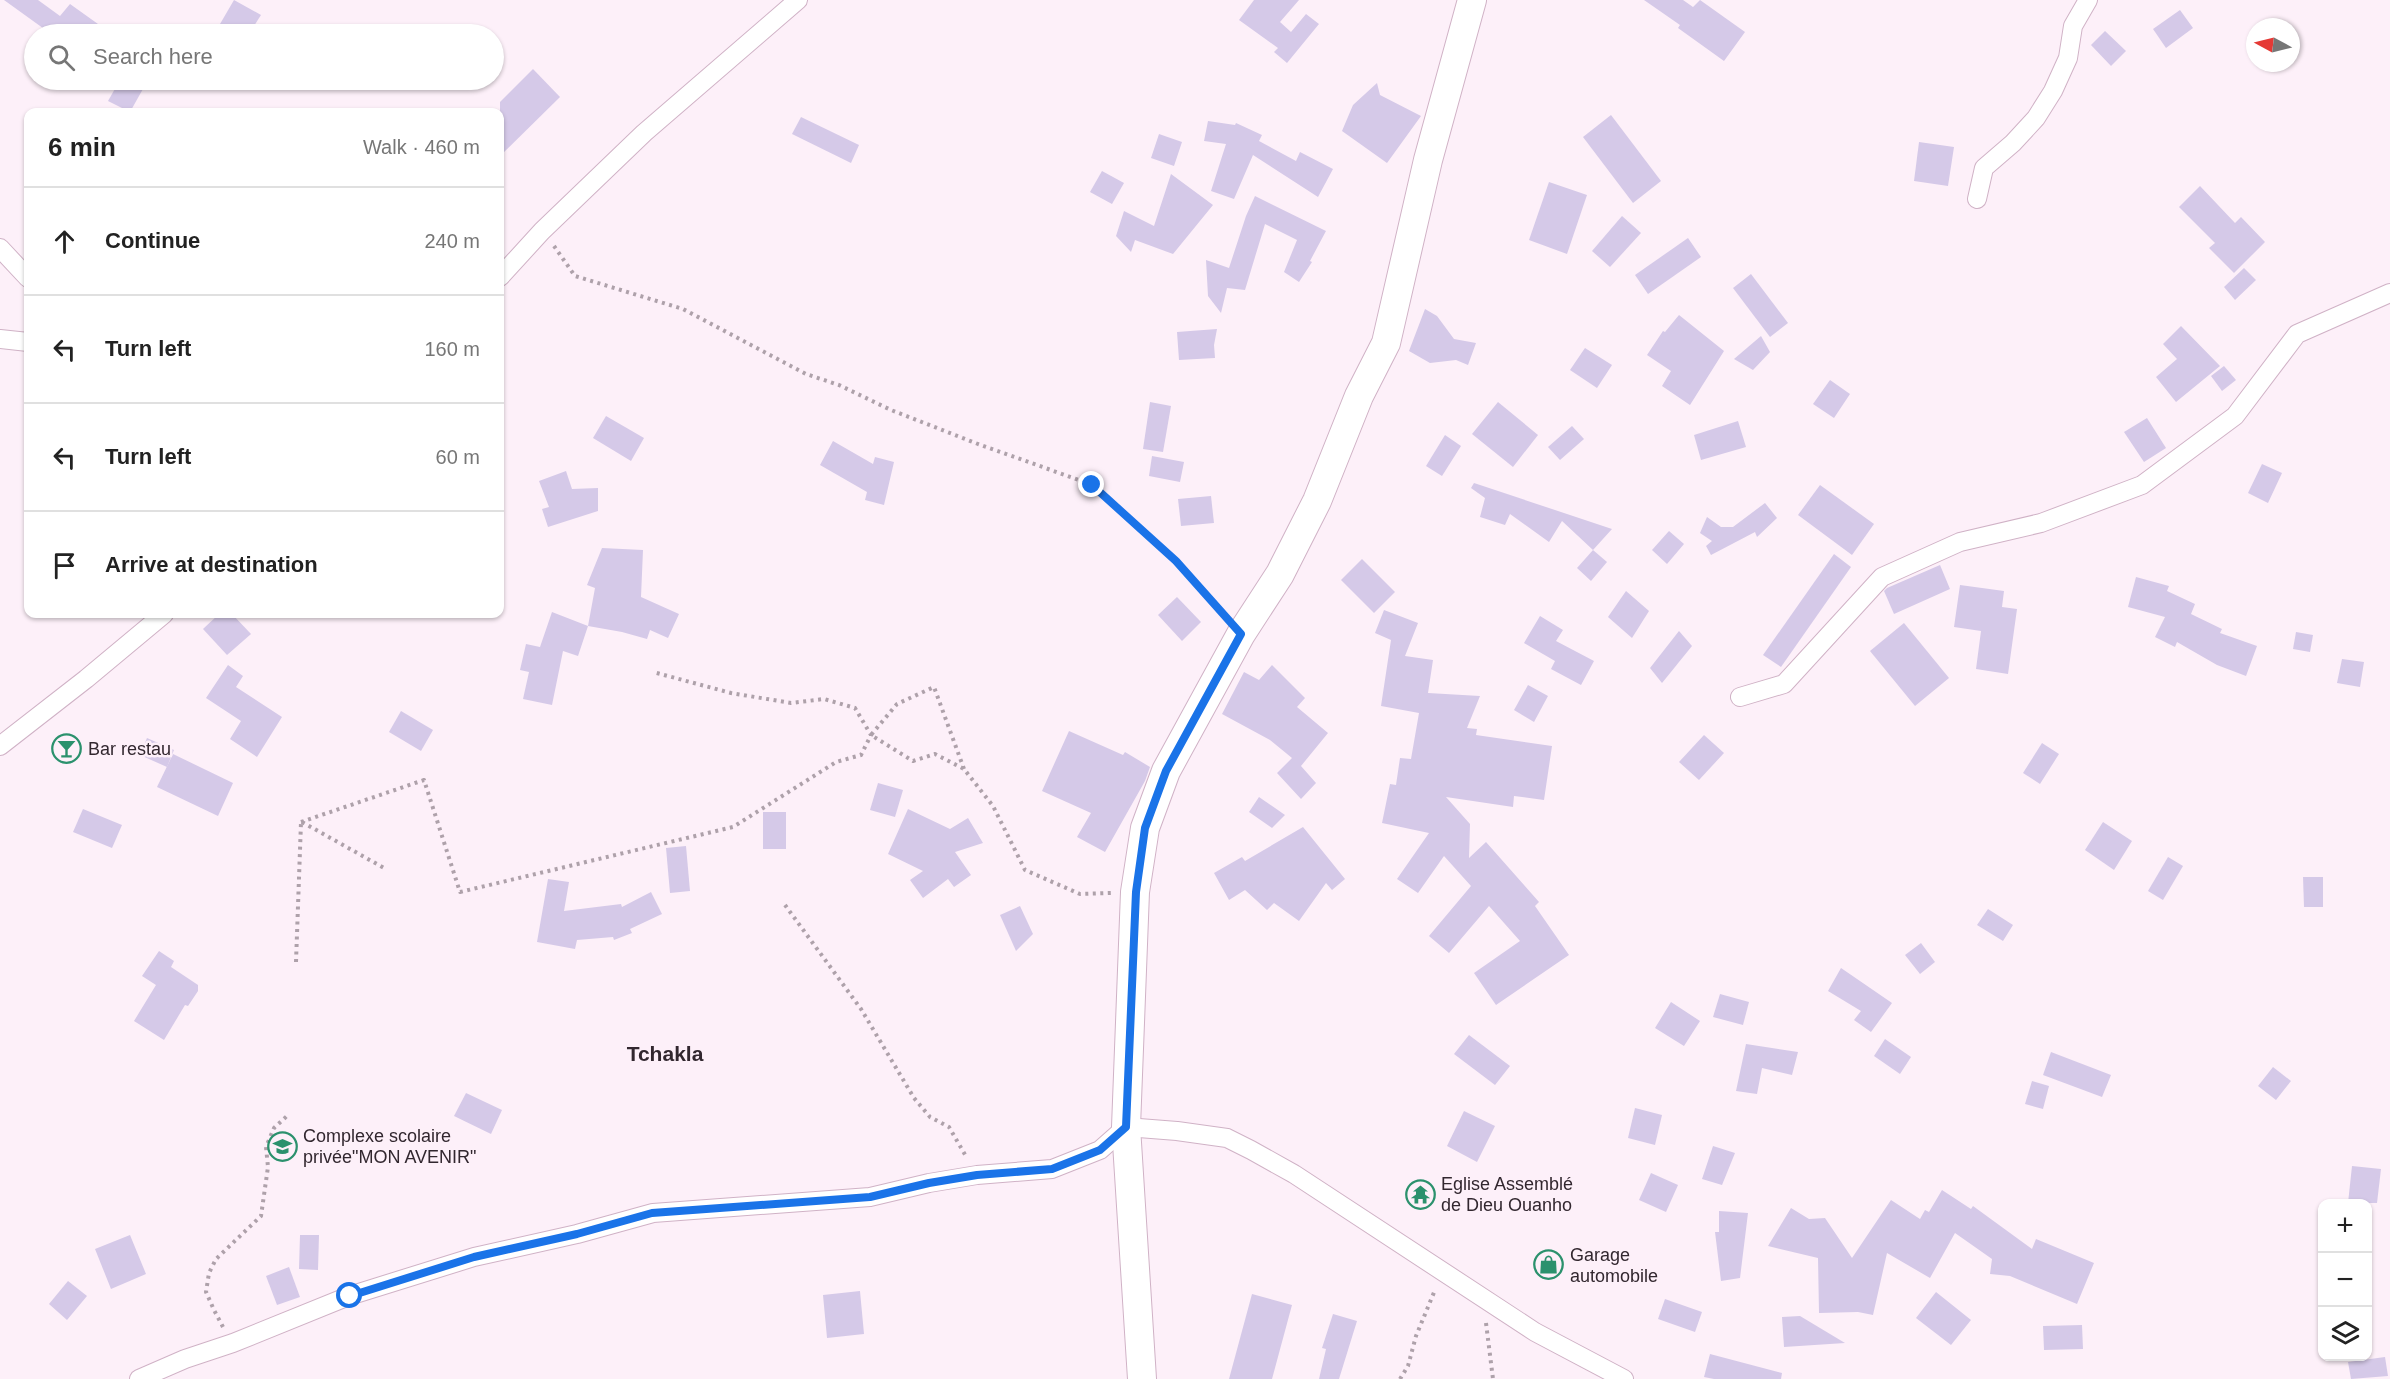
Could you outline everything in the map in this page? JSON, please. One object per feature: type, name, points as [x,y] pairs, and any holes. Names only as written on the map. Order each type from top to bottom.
[{"type":"main road","points":[[1142,1379],[1126,1127],[1136,892],[1145,828],[1166,771],[1241,634],[1280,574],[1317,501],[1359,396],[1386,343],[1428,160],[1472,0]]},
{"type":"street","points":[[504,273],[543,231],[644,133],[798,0]]},
{"type":"street","points":[[1977,199],[1984,168],[2013,143],[2036,118],[2053,91],[2068,58],[2073,26],[2088,0]]},
{"type":"street","points":[[0,248],[24,274]]},
{"type":"street","points":[[1740,697],[1784,684],[1882,577],[1960,542],[2041,523],[2142,485],[2235,416],[2297,334],[2390,293]]},
{"type":"street","points":[[0,339],[24,342]]},
{"type":"street","points":[[0,746],[159,618]]},
{"type":"street","points":[[139,1379],[350,1296],[474,1257],[577,1234],[652,1213],[870,1197],[929,1183],[977,1175],[1052,1169],[1100,1150],[1126,1127],[1227,1138],[1294,1174],[1535,1332],[1624,1379]]},
{"type":"path","points":[[543,231],[575,276],[683,309],[806,374],[839,385],[891,410],[978,444],[1092,485],[1176,561],[1241,634]]},
{"type":"path","points":[[653,672],[741,695],[790,704],[824,699],[855,708],[871,735],[914,761],[935,754],[964,769]]},
{"type":"path","points":[[301,822],[424,780],[460,892],[733,827],[836,762],[861,755],[871,735],[897,704],[934,687],[964,769],[993,806],[1025,870],[1080,894],[1136,892]]},
{"type":"path","points":[[301,822],[384,868]]},
{"type":"path","points":[[296,962],[301,822]]},
{"type":"path","points":[[785,905],[861,1009],[914,1098],[930,1117],[949,1127],[977,1175]]},
{"type":"path","points":[[233,1343],[206,1292],[209,1274],[216,1259],[261,1216],[268,1167],[266,1147],[274,1128],[288,1115]]},
{"type":"path","points":[[1400,1379],[1408,1366],[1416,1336],[1443,1270]]},
{"type":"path","points":[[1482,1297],[1493,1379]]},
{"type":"building","points":[[4,0],[38,0],[60,16],[70,4],[98,24],[37,24]]},
{"type":"building","points":[[234,0],[261,15],[255,24],[220,24]]},
{"type":"building","points":[[1254,0],[1299,0],[1280,22],[1291,32],[1306,14],[1319,24],[1287,63],[1274,52],[1278,48],[1239,20]]},
{"type":"building","points":[[1644,0],[1683,0],[1693,7],[1700,0],[1745,32],[1724,61],[1678,28],[1680,25]]},
{"type":"building","points":[[2180,10],[2193,28],[2166,48],[2153,29]]},
{"type":"building","points":[[2105,31],[2126,51],[2111,66],[2091,45]]},
{"type":"building","points":[[533,69],[560,97],[504,152],[504,108],[500,108],[500,102]]},
{"type":"building","points":[[1377,83],[1380,95],[1421,116],[1387,163],[1342,131],[1353,105]]},
{"type":"building","points":[[114,90],[142,90],[132,108],[122,108],[108,101]]},
{"type":"building","points":[[1611,115],[1661,181],[1633,203],[1583,137]]},
{"type":"building","points":[[801,117],[859,145],[851,163],[792,134]]},
{"type":"building","points":[[1208,121],[1235,125],[1236,123],[1262,135],[1259,141],[1296,161],[1300,152],[1333,169],[1318,197],[1253,155],[1234,199],[1211,191],[1226,144],[1204,141]]},
{"type":"building","points":[[1159,134],[1182,142],[1174,166],[1151,158]]},
{"type":"building","points":[[1919,142],[1954,147],[1948,186],[1914,181]]},
{"type":"building","points":[[1102,171],[1124,183],[1112,204],[1090,192]]},
{"type":"building","points":[[1171,174],[1213,205],[1173,254],[1135,240],[1131,252],[1116,236],[1124,211],[1154,226]]},
{"type":"building","points":[[1549,182],[1587,195],[1567,254],[1529,240]]},
{"type":"building","points":[[2200,186],[2235,223],[2241,217],[2265,242],[2234,273],[2209,248],[2215,243],[2179,207]]},
{"type":"building","points":[[1255,196],[1326,231],[1310,261],[1312,262],[1299,282],[1284,272],[1297,240],[1265,224],[1245,290],[1227,288],[1221,313],[1208,296],[1206,260],[1229,268]]},
{"type":"building","points":[[1622,216],[1641,233],[1610,267],[1592,251]]},
{"type":"building","points":[[1688,238],[1701,257],[1648,294],[1635,275]]},
{"type":"building","points":[[2244,268],[2256,280],[2235,300],[2224,287]]},
{"type":"building","points":[[1751,274],[1788,323],[1770,337],[1733,288]]},
{"type":"building","points":[[1425,309],[1437,316],[1454,339],[1476,343],[1468,365],[1456,360],[1430,363],[1409,351]]},
{"type":"building","points":[[1679,315],[1724,351],[1690,405],[1662,386],[1671,371],[1647,355],[1663,331],[1665,332]]},
{"type":"building","points":[[2181,326],[2220,366],[2176,402],[2156,377],[2177,359],[2163,344]]},
{"type":"building","points":[[1217,329],[1214,345],[1215,358],[1179,360],[1177,332]]},
{"type":"building","points":[[1761,336],[1770,352],[1753,370],[1734,359]]},
{"type":"building","points":[[1585,348],[1612,365],[1597,388],[1570,370]]},
{"type":"building","points":[[2224,366],[2236,380],[2222,391],[2211,376]]},
{"type":"building","points":[[1830,380],[1850,394],[1834,418],[1813,404]]},
{"type":"building","points":[[1150,402],[1171,406],[1163,452],[1143,449]]},
{"type":"building","points":[[1498,402],[1538,435],[1513,467],[1472,434]]},
{"type":"building","points":[[606,416],[644,438],[631,461],[593,438]]},
{"type":"building","points":[[2147,418],[2166,448],[2144,462],[2124,432]]},
{"type":"building","points":[[1738,421],[1746,447],[1701,460],[1694,435]]},
{"type":"building","points":[[1572,426],[1584,439],[1560,460],[1548,447]]},
{"type":"building","points":[[1445,435],[1461,446],[1442,476],[1426,466]]},
{"type":"building","points":[[833,441],[873,464],[875,457],[894,462],[884,505],[865,500],[867,492],[820,465]]},
{"type":"building","points":[[1152,456],[1184,462],[1180,482],[1149,476]]},
{"type":"building","points":[[2262,464],[2282,473],[2268,503],[2248,493]]},
{"type":"building","points":[[566,471],[572,489],[598,488],[598,511],[548,527],[542,509],[549,507],[539,481]]},
{"type":"building","points":[[1474,483],[1612,529],[1593,550],[1562,521],[1549,542],[1510,514],[1505,525],[1480,517],[1485,498],[1471,488]]},
{"type":"building","points":[[1820,485],[1874,524],[1852,555],[1798,515]]},
{"type":"building","points":[[1211,496],[1214,523],[1181,526],[1178,499]]},
{"type":"building","points":[[1765,503],[1777,518],[1757,537],[1755,532],[1711,555],[1706,546],[1712,541],[1700,533],[1707,517],[1721,527],[1733,527]]},
{"type":"building","points":[[1669,531],[1684,544],[1667,564],[1652,550]]},
{"type":"building","points":[[602,548],[643,550],[641,597],[679,614],[668,638],[650,630],[647,639],[588,626],[595,588],[587,585]]},
{"type":"building","points":[[1593,550],[1607,562],[1591,581],[1577,568]]},
{"type":"building","points":[[1834,554],[1851,567],[1781,667],[1763,655]]},
{"type":"building","points":[[1362,559],[1395,592],[1374,613],[1341,580]]},
{"type":"building","points":[[1940,565],[1950,589],[1894,614],[1884,591]]},
{"type":"building","points":[[2136,577],[2169,586],[2167,591],[2195,604],[2191,614],[2222,629],[2220,633],[2257,646],[2246,676],[2217,665],[2177,642],[2175,647],[2155,637],[2165,617],[2128,607]]},
{"type":"building","points":[[1960,585],[2004,591],[2002,607],[2017,609],[2008,674],[1976,669],[1981,631],[1954,627]]},
{"type":"building","points":[[1626,591],[1649,611],[1632,638],[1608,617]]},
{"type":"building","points":[[1177,597],[1201,622],[1182,641],[1158,615]]},
{"type":"building","points":[[1384,610],[1418,623],[1405,656],[1433,660],[1428,693],[1480,696],[1467,728],[1477,729],[1476,735],[1552,746],[1544,800],[1514,796],[1513,807],[1446,797],[1470,824],[1469,858],[1486,842],[1539,902],[1535,906],[1569,955],[1496,1005],[1474,973],[1520,941],[1489,906],[1449,953],[1429,936],[1471,886],[1444,856],[1418,893],[1397,879],[1429,833],[1382,823],[1390,784],[1396,785],[1400,758],[1411,759],[1419,713],[1381,706],[1391,640],[1375,633]]},
{"type":"building","points":[[552,612],[588,626],[578,656],[563,651],[552,705],[523,699],[529,672],[520,670],[526,644],[540,647]]},
{"type":"building","points":[[1540,616],[1563,630],[1556,641],[1594,661],[1581,685],[1551,669],[1555,661],[1524,643]]},
{"type":"building","points":[[215,618],[236,618],[251,634],[227,655],[203,629]]},
{"type":"building","points":[[1904,623],[1949,678],[1915,706],[1870,651]]},
{"type":"building","points":[[1679,631],[1692,646],[1662,683],[1650,668]]},
{"type":"building","points":[[2296,632],[2313,635],[2310,652],[2293,649]]},
{"type":"building","points":[[2342,659],[2364,662],[2360,687],[2337,683]]},
{"type":"building","points":[[228,665],[243,676],[236,687],[282,717],[257,757],[230,739],[241,721],[206,698]]},
{"type":"building","points":[[1272,665],[1305,698],[1297,707],[1328,733],[1301,766],[1316,783],[1301,799],[1277,773],[1292,758],[1270,740],[1222,714],[1244,672],[1259,680]]},
{"type":"building","points":[[1528,685],[1548,696],[1534,722],[1514,710]]},
{"type":"building","points":[[401,711],[433,730],[421,751],[389,732]]},
{"type":"building","points":[[1069,731],[1123,755],[1125,752],[1150,767],[1145,781],[1105,852],[1077,837],[1091,813],[1042,791]]},
{"type":"building","points":[[1704,735],[1724,753],[1699,780],[1679,762]]},
{"type":"building","points":[[147,738],[174,750],[167,767],[140,755]]},
{"type":"building","points":[[2042,743],[2059,754],[2040,784],[2023,773]]},
{"type":"building","points":[[173,754],[233,783],[218,816],[157,787]]},
{"type":"building","points":[[878,783],[903,790],[895,817],[870,810]]},
{"type":"building","points":[[1259,797],[1285,815],[1272,828],[1249,812]]},
{"type":"building","points":[[83,809],[122,825],[112,848],[73,832]]},
{"type":"building","points":[[908,809],[950,829],[968,818],[983,843],[955,852],[971,875],[954,887],[948,879],[923,898],[910,880],[923,871],[888,854]]},
{"type":"building","points":[[763,812],[786,812],[786,849],[763,849]]},
{"type":"building","points":[[2103,822],[2132,841],[2114,870],[2085,850]]},
{"type":"building","points":[[1303,827],[1345,879],[1332,890],[1326,883],[1299,921],[1274,903],[1267,910],[1245,890],[1229,900],[1214,873],[1242,857],[1245,861]]},
{"type":"building","points":[[686,846],[690,891],[670,893],[666,848]]},
{"type":"building","points":[[2168,857],[2183,866],[2163,900],[2148,891]]},
{"type":"building","points":[[2303,877],[2323,877],[2323,907],[2304,907]]},
{"type":"building","points":[[548,879],[569,882],[564,911],[621,904],[622,907],[651,892],[662,914],[630,929],[632,933],[614,940],[613,937],[577,940],[575,949],[537,942]]},
{"type":"building","points":[[1020,906],[1033,934],[1016,951],[1000,915]]},
{"type":"building","points":[[1988,909],[2013,925],[2003,941],[1977,925]]},
{"type":"building","points":[[1921,943],[1935,962],[1920,974],[1905,955]]},
{"type":"building","points":[[159,951],[174,961],[171,967],[198,985],[198,991],[188,1006],[185,1005],[164,1040],[134,1021],[156,985],[142,976]]},
{"type":"building","points":[[1841,968],[1892,1003],[1871,1032],[1854,1020],[1861,1011],[1828,991]]},
{"type":"building","points":[[1720,994],[1749,1002],[1743,1025],[1713,1017]]},
{"type":"building","points":[[1671,1002],[1700,1021],[1684,1046],[1655,1028]]},
{"type":"building","points":[[1469,1035],[1510,1066],[1495,1085],[1454,1054]]},
{"type":"building","points":[[1885,1039],[1911,1057],[1900,1074],[1874,1056]]},
{"type":"building","points":[[1746,1044],[1798,1052],[1792,1075],[1762,1068],[1757,1094],[1736,1091]]},
{"type":"building","points":[[2051,1052],[2111,1075],[2102,1097],[2043,1075]]},
{"type":"building","points":[[2273,1067],[2291,1081],[2276,1100],[2258,1086]]},
{"type":"building","points":[[2032,1081],[2049,1086],[2043,1109],[2025,1104]]},
{"type":"building","points":[[466,1093],[502,1110],[491,1134],[454,1116]]},
{"type":"building","points":[[1635,1108],[1662,1115],[1655,1145],[1628,1138]]},
{"type":"building","points":[[1464,1111],[1495,1126],[1477,1162],[1447,1146]]},
{"type":"building","points":[[1713,1146],[1735,1153],[1722,1185],[1702,1179]]},
{"type":"building","points":[[2352,1166],[2381,1169],[2377,1203],[2372,1203],[2372,1199],[2348,1199]]},
{"type":"building","points":[[1651,1173],[1678,1185],[1666,1212],[1639,1200]]},
{"type":"building","points":[[1942,1190],[1971,1209],[1973,1206],[2032,1249],[2036,1239],[2094,1263],[2077,1304],[2010,1276],[1990,1274],[1992,1259],[1955,1233],[1930,1278],[1887,1253],[1873,1315],[1858,1312],[1819,1313],[1818,1258],[1768,1246],[1791,1208],[1809,1219],[1825,1218],[1852,1258],[1891,1200],[1920,1219],[1925,1210],[1929,1212]]},
{"type":"building","points":[[1719,1211],[1748,1213],[1740,1278],[1721,1281],[1715,1232],[1719,1232]]},
{"type":"building","points":[[130,1235],[146,1274],[111,1289],[95,1249]]},
{"type":"building","points":[[300,1235],[319,1235],[318,1270],[299,1269]]},
{"type":"building","points":[[289,1267],[300,1297],[277,1305],[266,1276]]},
{"type":"building","points":[[68,1281],[87,1296],[67,1320],[49,1304]]},
{"type":"building","points":[[860,1291],[864,1334],[827,1338],[823,1295]]},
{"type":"building","points":[[1936,1292],[1971,1320],[1951,1345],[1916,1318]]},
{"type":"building","points":[[1252,1294],[1292,1305],[1272,1379],[1229,1379]]},
{"type":"building","points":[[1665,1299],[1702,1312],[1695,1332],[1658,1319]]},
{"type":"building","points":[[1333,1314],[1357,1321],[1339,1379],[1319,1379],[1326,1349],[1322,1348]]},
{"type":"building","points":[[1800,1316],[1845,1343],[1784,1347],[1782,1317]]},
{"type":"building","points":[[2082,1325],[2083,1349],[2044,1350],[2043,1326]]},
{"type":"building","points":[[1710,1354],[1782,1373],[1781,1379],[1704,1377]]},
{"type":"building","points":[[2385,1357],[2388,1376],[2351,1379],[2348,1362],[2372,1361],[2372,1359]]},
{"type":"place","name":"Bar restau","points":[[67,749]]},
{"type":"place","name":"Complexe scolaire privée\"MON AVENIR\"","points":[[282,1146]]},
{"type":"place","name":"Eglise Assemblé de Dieu Ouanho","points":[[1420,1194]]},
{"type":"place","name":"Garage automobile","points":[[1549,1265]]},
{"type":"district","name":"Tchakla","points":[[665,1053]]},
{"type":"route","points":[[350,1296],[474,1257],[577,1234],[652,1213],[870,1197],[929,1183],[977,1175],[1052,1169],[1100,1150],[1126,1127],[1136,892],[1145,828],[1166,771],[1202,710],[1241,634],[1176,561],[1092,485]]}]
